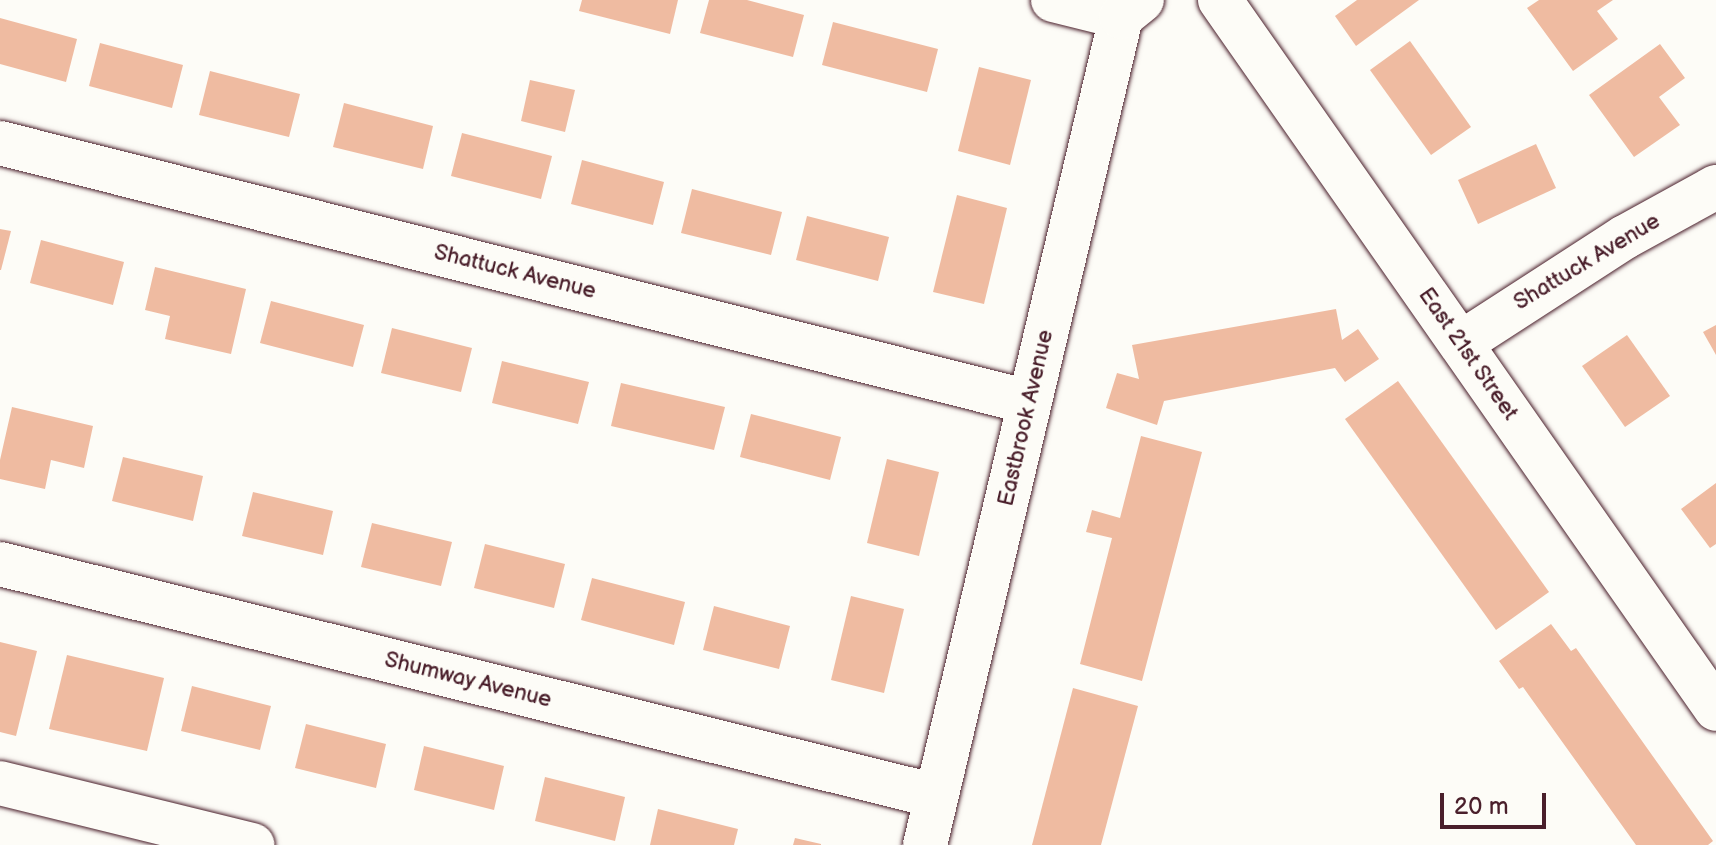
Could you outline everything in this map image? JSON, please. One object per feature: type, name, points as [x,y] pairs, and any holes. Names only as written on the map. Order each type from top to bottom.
[{"type":"street","points":[[1053,0],[1132,8]]},
{"type":"street","name":"East 21st Street","points":[[1220,0],[1461,343],[1702,659],[1716,709]]},
{"type":"street","name":"Eastbrook Avenue","points":[[925,845],[1029,402],[1132,8]]},
{"type":"street","name":"Shattuck Avenue","points":[[0,143],[1029,402]]},
{"type":"street","name":"Shattuck Avenue","points":[[1461,343],[1625,237],[1716,187]]},
{"type":"street","name":"Shumway Avenue","points":[[0,564],[936,796]]},
{"type":"street","points":[[0,783],[252,845]]},
{"type":"building","points":[[582,0],[678,0],[670,34],[579,11]]},
{"type":"building","points":[[709,0],[747,0],[804,15],[793,57],[700,33]]},
{"type":"building","points":[[1357,0],[1419,0],[1356,46],[1335,16]]},
{"type":"building","points":[[1539,0],[1613,0],[1597,11],[1618,39],[1573,71],[1527,8]]},
{"type":"building","points":[[0,18],[77,39],[66,82],[0,64]]},
{"type":"building","points":[[833,22],[938,49],[927,92],[822,65]]},
{"type":"building","points":[[1410,41],[1471,127],[1431,155],[1370,70]]},
{"type":"building","points":[[100,43],[183,65],[172,108],[89,86]]},
{"type":"building","points":[[1660,44],[1685,78],[1659,97],[1680,125],[1634,157],[1589,95]]},
{"type":"building","points":[[979,67],[1031,80],[1010,165],[958,151]]},
{"type":"building","points":[[210,71],[300,94],[289,137],[199,115]]},
{"type":"building","points":[[530,80],[575,90],[565,132],[521,121]]},
{"type":"building","points":[[344,103],[433,126],[423,169],[333,147]]},
{"type":"building","points":[[462,133],[552,156],[541,199],[451,176]]},
{"type":"building","points":[[1536,144],[1556,188],[1478,224],[1458,180]]},
{"type":"building","points":[[582,160],[664,182],[653,225],[571,204]]},
{"type":"building","points":[[692,189],[782,212],[771,255],[681,233]]},
{"type":"building","points":[[957,195],[1007,208],[984,304],[933,292]]},
{"type":"building","points":[[807,216],[889,237],[878,281],[796,260]]},
{"type":"building","points":[[0,229],[11,231],[1,270],[0,270]]},
{"type":"building","points":[[41,240],[124,262],[113,305],[30,283]]},
{"type":"building","points":[[155,267],[246,289],[231,354],[165,339],[170,316],[145,310]]},
{"type":"building","points":[[271,301],[364,325],[353,367],[260,343]]},
{"type":"building","points":[[1336,309],[1342,340],[1358,329],[1379,359],[1345,382],[1335,368],[1164,401],[1157,425],[1106,408],[1117,373],[1139,379],[1132,345]]},
{"type":"building","points":[[1716,325],[1716,355],[1703,332]]},
{"type":"building","points":[[392,328],[472,348],[461,392],[381,373]]},
{"type":"building","points":[[1627,335],[1670,396],[1625,427],[1582,366]]},
{"type":"building","points":[[502,361],[589,382],[578,424],[492,403]]},
{"type":"building","points":[[1398,381],[1549,592],[1496,630],[1345,419]]},
{"type":"building","points":[[621,383],[725,407],[714,450],[611,426]]},
{"type":"building","points":[[12,407],[93,426],[84,468],[51,460],[45,489],[0,479],[0,460]]},
{"type":"building","points":[[751,414],[841,437],[830,480],[740,457]]},
{"type":"building","points":[[1141,436],[1202,452],[1142,681],[1080,664],[1112,538],[1086,532],[1092,510],[1120,518]]},
{"type":"building","points":[[123,457],[203,476],[193,521],[112,501]]},
{"type":"building","points":[[887,459],[939,472],[919,556],[867,543]]},
{"type":"building","points":[[1716,483],[1716,544],[1710,548],[1681,509]]},
{"type":"building","points":[[253,492],[333,511],[323,555],[242,536]]},
{"type":"building","points":[[372,523],[452,542],[441,586],[361,567]]},
{"type":"building","points":[[485,544],[565,564],[554,608],[474,588]]},
{"type":"building","points":[[592,578],[685,602],[674,645],[581,620]]},
{"type":"building","points":[[851,596],[904,609],[884,693],[831,680]]},
{"type":"building","points":[[714,606],[790,626],[779,669],[703,650]]},
{"type":"building","points":[[1551,624],[1571,651],[1576,648],[1713,841],[1708,845],[1636,845],[1523,687],[1519,689],[1499,661]]},
{"type":"building","points":[[0,642],[37,651],[16,736],[0,732]]},
{"type":"building","points":[[67,655],[164,678],[147,751],[49,729]]},
{"type":"building","points":[[192,686],[271,706],[260,750],[181,731]]},
{"type":"building","points":[[1073,688],[1138,706],[1101,845],[1032,845]]},
{"type":"building","points":[[306,724],[386,744],[376,788],[295,768]]},
{"type":"building","points":[[424,746],[504,766],[494,810],[414,790]]},
{"type":"building","points":[[545,777],[625,797],[615,841],[535,821]]},
{"type":"building","points":[[658,809],[738,829],[734,845],[650,845]]},
{"type":"building","points":[[795,838],[821,844],[821,845],[793,845]]}]
